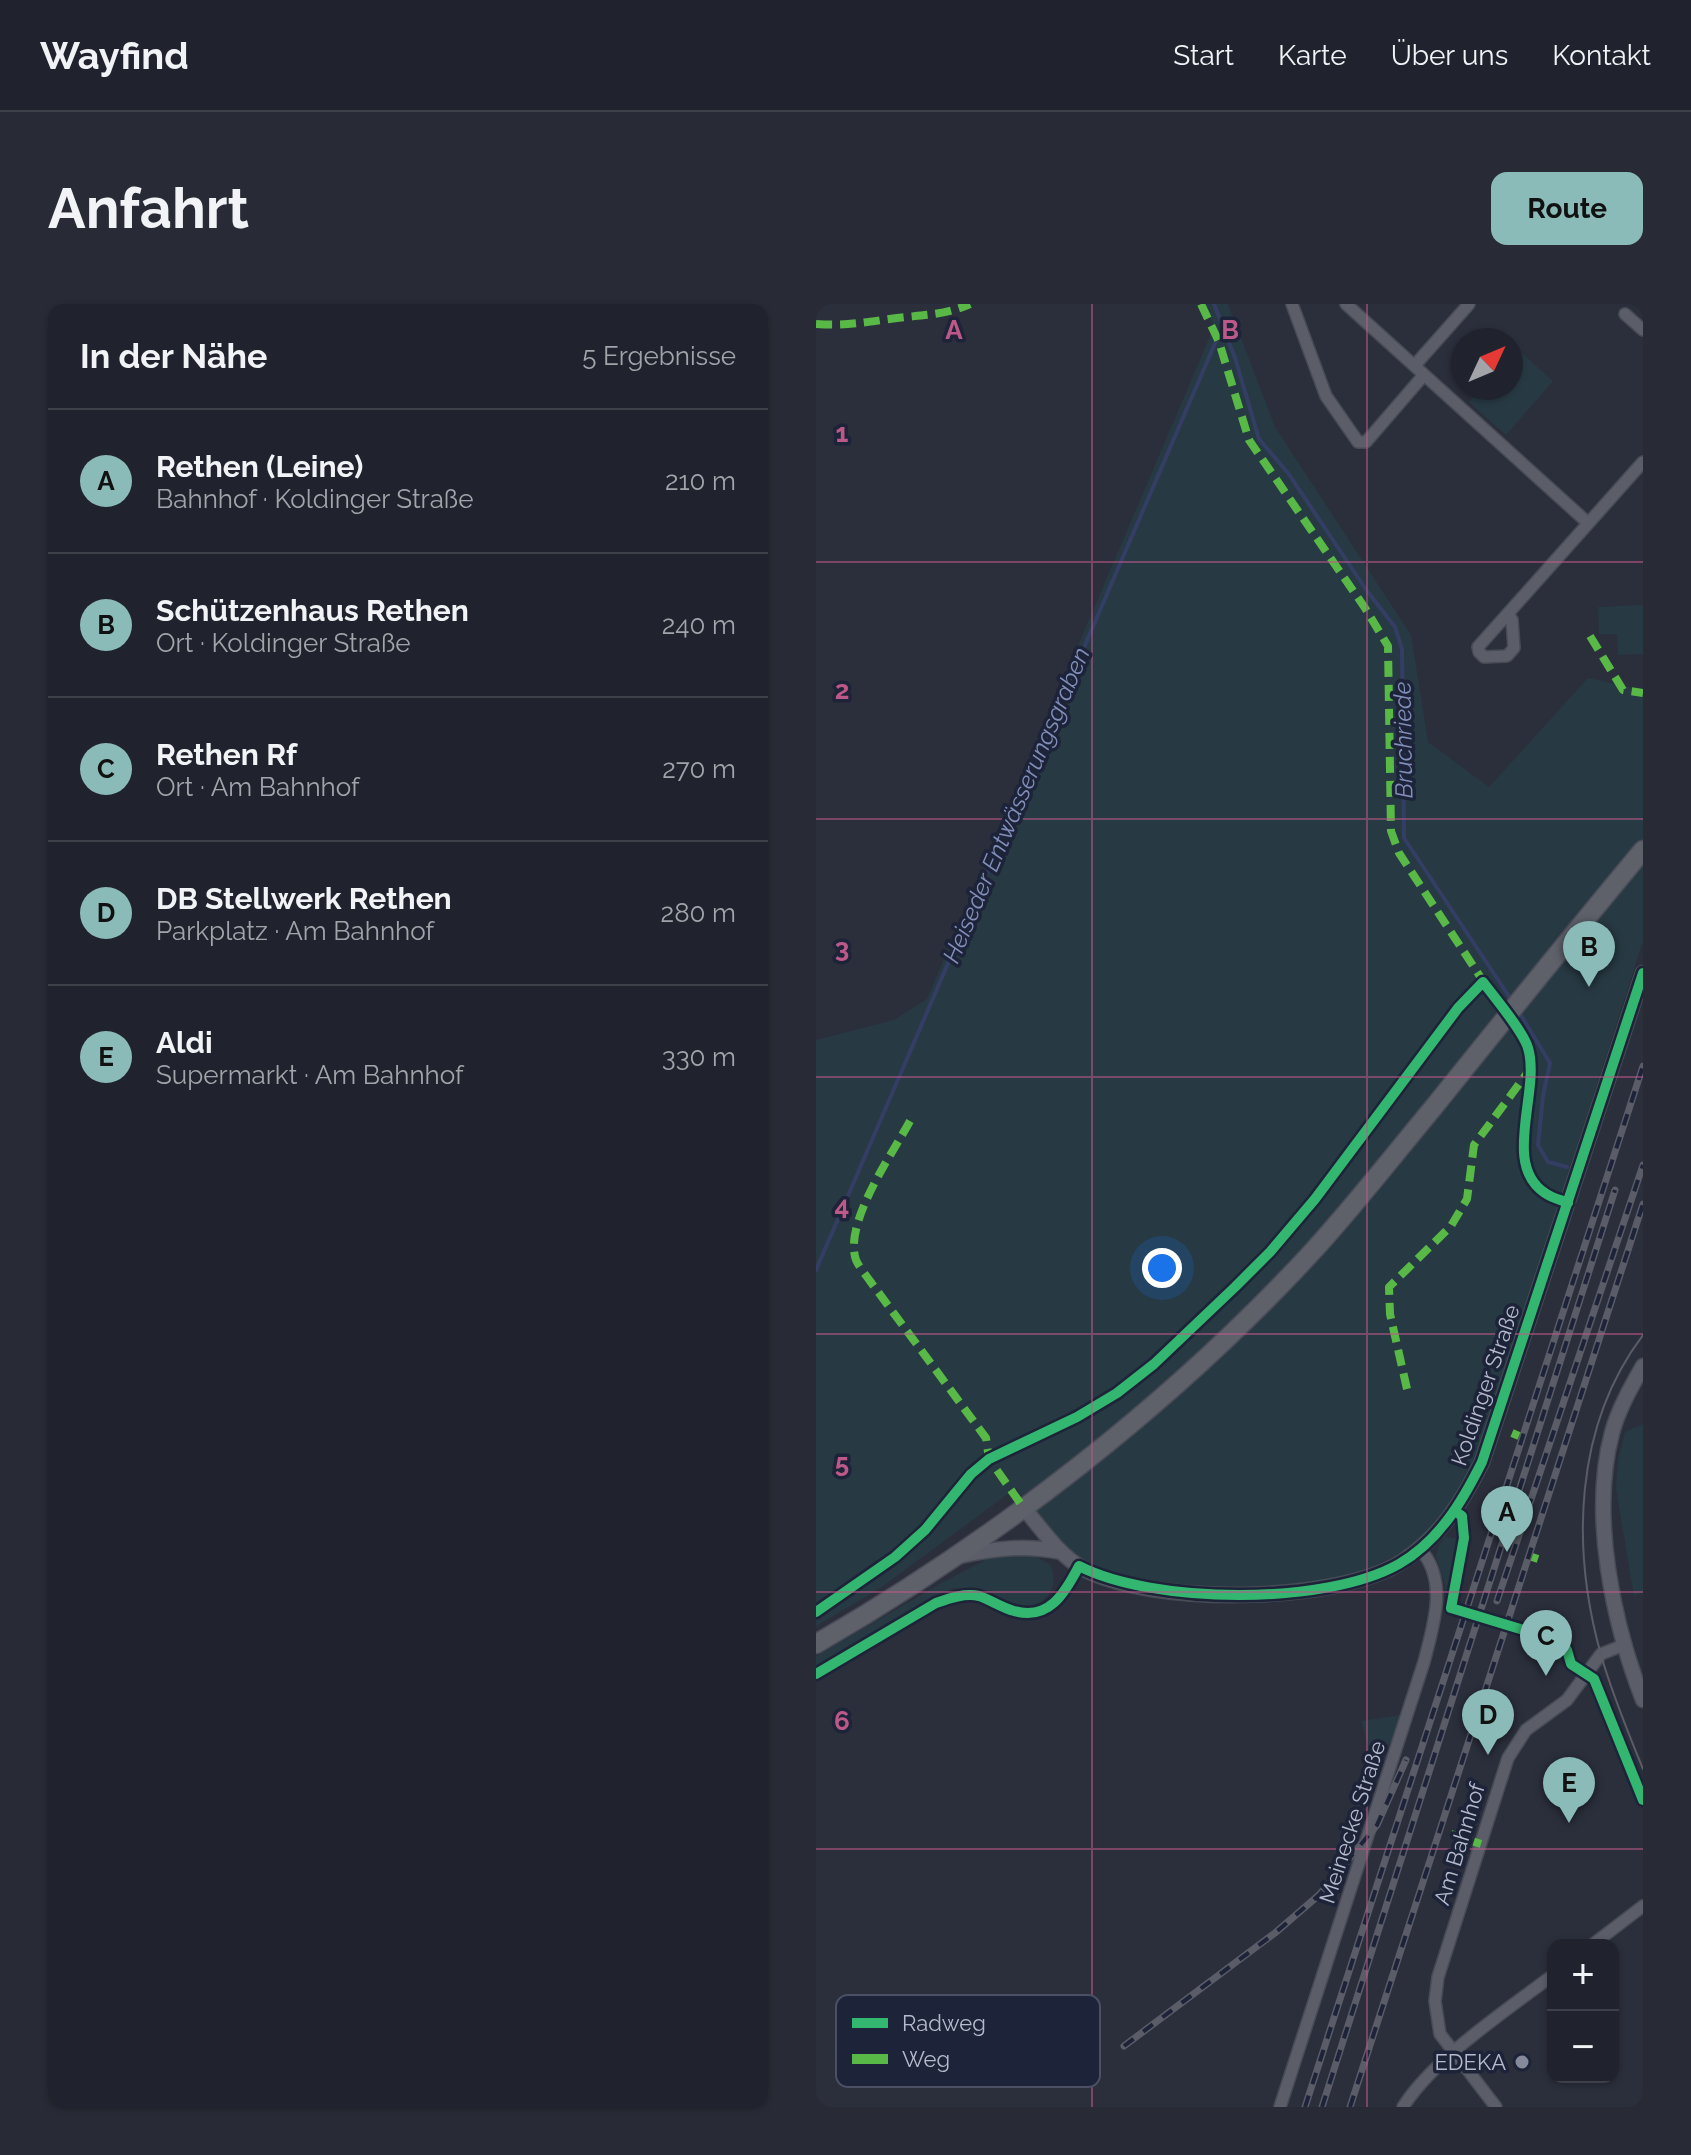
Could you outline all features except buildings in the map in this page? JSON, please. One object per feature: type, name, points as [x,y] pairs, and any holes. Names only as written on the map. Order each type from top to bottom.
[{"type":"main road","points":[[816,1644],[951,1558],[1023,1507],[1174,1385],[1264,1301],[1312,1252],[1367,1188],[1643,850]]},
{"type":"street","points":[[1292,304],[1326,396],[1358,442],[1366,442],[1423,376]]},
{"type":"street","points":[[1346,304],[1588,523]]},
{"type":"street","points":[[1415,365],[1469,304]]},
{"type":"street","points":[[1625,314],[1643,330]]},
{"type":"street","points":[[1508,614],[1643,462]]},
{"type":"street","name":"Koldinger Straße","points":[[1023,1507],[1062,1552],[1079,1566],[1098,1576],[1165,1589],[1215,1594],[1287,1593],[1356,1582],[1390,1568],[1420,1549],[1440,1531],[1455,1511],[1482,1462],[1643,973]]},
{"type":"street","points":[[1643,1366],[1630,1388],[1612,1433],[1605,1486],[1609,1571],[1624,1645],[1643,1700]]},
{"type":"street","points":[[951,1558],[999,1548],[1033,1546],[1062,1552]]},
{"type":"street","name":"Meinecke Straße","points":[[1280,2107],[1424,1662],[1437,1610],[1437,1595],[1434,1577],[1420,1549]]},
{"type":"street","points":[[816,1674],[936,1603],[958,1596],[977,1596],[1014,1611],[1033,1614],[1048,1608],[1066,1591],[1079,1566]]},
{"type":"street","name":"Am Bahnhof","points":[[1496,2107],[1454,2054],[1438,2028],[1435,2001],[1438,1977],[1508,1758],[1526,1730],[1567,1700],[1601,1654],[1624,1645]]},
{"type":"street","points":[[1600,1939],[1643,1906]]},
{"type":"street","points":[[1403,2107],[1413,2092],[1454,2054],[1547,1980]]},
{"type":"shaded area","points":[[1205,304],[1228,304],[1275,427],[1411,635],[1428,742],[1489,787],[1588,678],[1643,690],[1643,941],[1471,1477],[1431,1531],[1403,1551],[1373,1566],[1307,1584],[1237,1588],[1144,1581],[1103,1573],[1077,1558],[1054,1537],[1016,1488],[879,1589],[816,1626],[816,1040],[894,1020],[927,999],[1214,327]]},
{"type":"shaded area","points":[[1523,354],[1553,381],[1506,435],[1469,402],[1523,400]]},
{"type":"shaded area","points":[[1643,605],[1643,654],[1618,655],[1617,634],[1599,634],[1598,607]]},
{"type":"shaded area","points":[[1643,1424],[1643,1592],[1634,1596],[1616,1489],[1618,1460],[1625,1432]]},
{"type":"shaded area","points":[[1445,1537],[1455,1538],[1458,1543],[1446,1604],[1446,1588],[1436,1556]]},
{"type":"shaded area","points":[[1027,1552],[1051,1565],[1053,1572],[1052,1588],[1037,1605],[1015,1604],[974,1590],[952,1589],[816,1668],[816,1656],[938,1585],[991,1557]]},
{"type":"shaded area","points":[[1401,1715],[1393,1741],[1372,1758],[1361,1721]]},
{"type":"waterway","name":"Bruchriede","points":[[1214,304],[1235,358],[1259,439],[1288,473],[1367,591],[1395,627],[1402,649],[1404,838],[1512,1001]]},
{"type":"waterway","name":"Heiseder Entwässerungsgraben","points":[[816,1270],[1216,341]]},
{"type":"waterway","name":"Bruchriede","points":[[1519,1012],[1550,1063],[1538,1145],[1548,1162],[1567,1167]]},
{"type":"tram line","points":[[1643,1335],[1620,1370],[1603,1408],[1591,1448],[1583,1531],[1585,1573],[1601,1655],[1643,1769]]},
{"type":"railway","points":[[1305,2107],[1643,1066]]},
{"type":"railway","points":[[1497,1601],[1643,1165]]},
{"type":"railway","points":[[1322,2107],[1615,1190]]},
{"type":"railway","points":[[1350,2107],[1643,1204]]},
{"type":"railway","points":[[1124,2046],[1275,1933],[1319,1895],[1377,1825],[1406,1760]]},
{"type":"marked path","points":[[816,324],[857,323],[934,314],[970,304]]},
{"type":"marked path","points":[[1201,304],[1219,342],[1249,440],[1388,646],[1391,831],[1399,853],[1487,987]]},
{"type":"marked path","points":[[1590,636],[1623,690],[1643,693]]},
{"type":"marked path","points":[[1407,1389],[1390,1314],[1389,1287],[1451,1226],[1467,1199],[1474,1145],[1528,1072]]},
{"type":"marked path","points":[[910,1121],[863,1208],[854,1245],[856,1260],[986,1438],[989,1459],[1023,1507]]},
{"type":"marked path","points":[[1512,1433],[1519,1436]]},
{"type":"marked path","points":[[1532,1557],[1538,1559]]},
{"type":"marked path","points":[[1451,1834],[1481,1844]]},
{"type":"cycle path","points":[[816,1674],[936,1603],[952,1598],[979,1596],[1010,1610],[1037,1612],[1062,1595],[1079,1566],[1111,1579],[1150,1588],[1239,1595],[1285,1593],[1367,1578],[1399,1564],[1426,1544],[1457,1506],[1482,1462],[1643,973]]},
{"type":"cycle path","points":[[816,1612],[895,1557],[925,1530],[971,1474],[989,1459],[1077,1417],[1117,1393],[1154,1364],[1270,1252],[1315,1199],[1458,1008],[1483,982],[1515,1024],[1528,1048],[1531,1065],[1524,1146],[1532,1180],[1545,1193],[1568,1203]]},
{"type":"cycle path","points":[[1455,1511],[1462,1516],[1464,1538],[1451,1608],[1560,1641],[1567,1650],[1571,1664],[1594,1679],[1643,1800]]},
{"type":"place","name":"Schützenhaus Rethen","points":[[1589,987]]},
{"type":"place","name":"Rethen (Leine)","points":[[1507,1552]]},
{"type":"place","name":"Rethen Rf","points":[[1546,1676]]},
{"type":"place","name":"DB Stellwerk Rethen","points":[[1488,1755]]},
{"type":"place","name":"Aldi","points":[[1569,1823]]},
{"type":"place","name":"EDEKA","points":[[1522,2062]]}]
